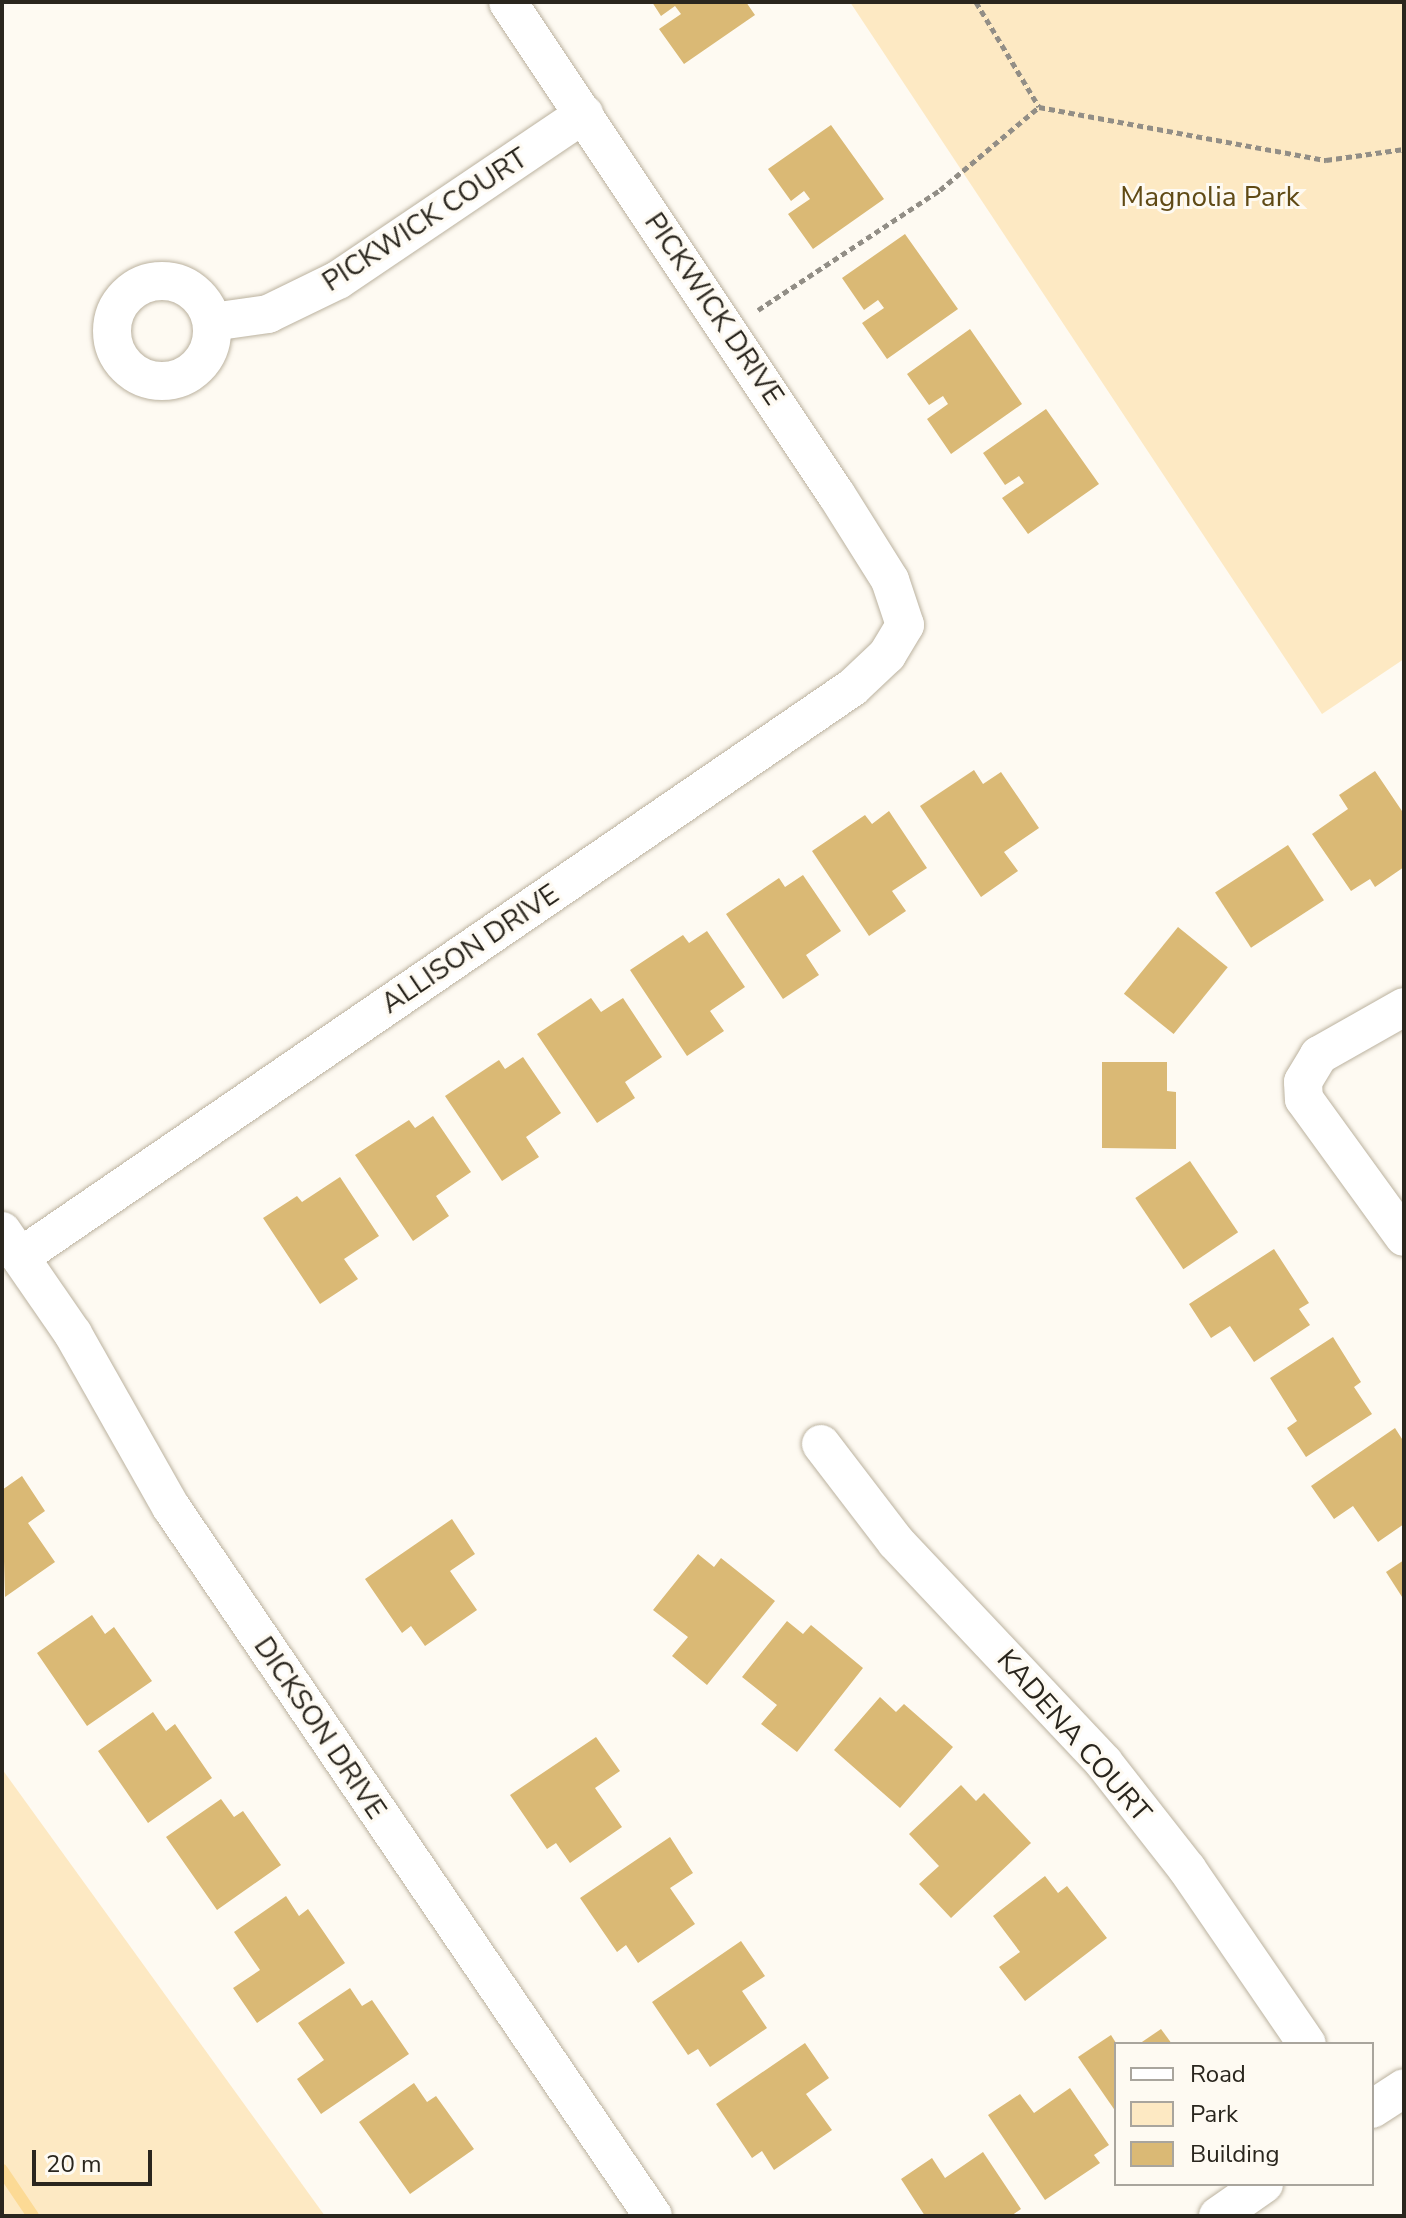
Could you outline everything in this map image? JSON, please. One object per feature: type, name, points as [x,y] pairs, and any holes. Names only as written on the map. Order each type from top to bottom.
[{"type":"street","name":"PICKWICK DRIVE","points":[[508,2],[890,580],[905,625]]},
{"type":"street","name":"PICKWICK COURT","points":[[212,322],[268,314],[338,280],[584,114]]},
{"type":"street","name":"ALLISON DRIVE","points":[[11,1244],[853,687],[887,655],[905,625]]},
{"type":"street","points":[[1404,1007],[1319,1055],[1303,1082],[1304,1099],[1404,1237]]},
{"type":"street","name":"DICKSON DRIVE","points":[[11,1244],[73,1334],[171,1507],[653,2216]]},
{"type":"street","name":"KADENA COURT","points":[[821,1444],[896,1542],[1104,1763],[1187,1869],[1306,2042]]},
{"type":"street","points":[[1374,2108],[1404,2088]]},
{"type":"street","points":[[1218,2216],[1261,2186]]},
{"type":"path","points":[[976,2],[1039,107],[1326,160],[1404,149]]},
{"type":"path","points":[[727,330],[940,190],[1039,107]]},
{"type":"green space","name":"Magnolia Park","points":[[850,2],[1404,2],[1404,659],[1322,714]]},
{"type":"green space","points":[[2,1769],[325,2216],[2,2216]]},
{"type":"building","points":[[652,2],[746,2],[755,15],[684,64],[659,29],[681,14],[675,6],[661,16]]},
{"type":"building","points":[[831,125],[884,199],[813,249],[788,214],[810,199],[804,191],[791,201],[768,169]]},
{"type":"building","points":[[905,234],[958,309],[887,359],[862,323],[884,308],[878,300],[864,310],[842,278]]},
{"type":"building","points":[[970,329],[1022,404],[951,454],[927,419],[948,404],[943,396],[929,405],[907,374]]},
{"type":"building","points":[[1046,409],[1099,484],[1028,534],[1002,498],[1024,483],[1019,476],[1005,485],[983,453]]},
{"type":"building","points":[[974,770],[983,784],[1001,772],[1039,828],[1004,852],[1018,871],[981,897],[920,806]]},
{"type":"building","points":[[1375,771],[1404,814],[1404,867],[1375,887],[1370,879],[1351,891],[1312,834],[1348,809],[1339,795]]},
{"type":"building","points":[[889,811],[927,868],[892,891],[906,911],[869,936],[812,851],[865,815],[872,824]]},
{"type":"building","points":[[1288,845],[1324,900],[1251,948],[1215,892]]},
{"type":"building","points":[[803,875],[841,931],[806,955],[819,975],[783,999],[726,914],[779,878],[785,887]]},
{"type":"building","points":[[1178,927],[1228,967],[1174,1034],[1124,994]]},
{"type":"building","points":[[707,931],[745,987],[710,1011],[724,1031],[687,1056],[630,970],[683,935],[689,943]]},
{"type":"building","points":[[591,998],[601,1012],[623,998],[662,1057],[625,1082],[635,1098],[597,1123],[537,1034]]},
{"type":"building","points":[[523,1057],[561,1113],[526,1137],[539,1157],[502,1181],[445,1096],[499,1060],[505,1069]]},
{"type":"building","points":[[1102,1062],[1167,1062],[1167,1091],[1176,1092],[1176,1149],[1102,1148]]},
{"type":"building","points":[[433,1116],[471,1172],[436,1196],[449,1216],[413,1241],[355,1155],[409,1120],[415,1128]]},
{"type":"building","points":[[1190,1161],[1238,1232],[1183,1269],[1135,1198]]},
{"type":"building","points":[[340,1177],[379,1236],[344,1259],[358,1279],[320,1304],[263,1218],[297,1196],[302,1202]]},
{"type":"building","points":[[1274,1249],[1309,1303],[1299,1309],[1310,1325],[1254,1362],[1230,1326],[1211,1338],[1189,1304]]},
{"type":"building","points":[[1333,1337],[1361,1382],[1354,1387],[1372,1414],[1306,1457],[1287,1428],[1297,1421],[1270,1378]]},
{"type":"building","points":[[1395,1428],[1404,1442],[1404,1524],[1378,1542],[1353,1506],[1334,1519],[1311,1486]]},
{"type":"building","points":[[22,1476],[45,1511],[28,1523],[55,1562],[5,1597],[2,1490]]},
{"type":"building","points":[[452,1519],[475,1554],[450,1571],[477,1610],[425,1646],[411,1626],[402,1633],[365,1579]]},
{"type":"building","points":[[698,1554],[714,1567],[721,1558],[775,1601],[707,1685],[672,1656],[688,1637],[653,1610]]},
{"type":"building","points":[[1404,1560],[1404,1600],[1386,1572]]},
{"type":"building","points":[[92,1615],[105,1634],[114,1627],[152,1681],[87,1726],[37,1653]]},
{"type":"building","points":[[787,1621],[803,1634],[811,1625],[863,1668],[797,1752],[761,1724],[777,1705],[742,1677]]},
{"type":"building","points":[[880,1697],[896,1712],[904,1704],[953,1747],[900,1808],[834,1750]]},
{"type":"building","points":[[153,1712],[166,1731],[175,1724],[212,1778],[148,1823],[98,1751]]},
{"type":"building","points":[[596,1737],[620,1771],[595,1788],[622,1827],[570,1863],[556,1843],[547,1849],[510,1795]]},
{"type":"building","points":[[961,1785],[976,1801],[984,1793],[1031,1843],[951,1918],[919,1884],[939,1866],[909,1834]]},
{"type":"building","points":[[221,1799],[234,1817],[243,1811],[281,1865],[217,1910],[166,1837]]},
{"type":"building","points":[[670,1837],[693,1873],[670,1888],[695,1924],[638,1963],[626,1945],[617,1952],[580,1898]]},
{"type":"building","points":[[1045,1876],[1058,1893],[1067,1886],[1107,1938],[1025,2001],[999,1967],[1020,1952],[993,1916]]},
{"type":"building","points":[[286,1896],[299,1916],[308,1909],[345,1963],[257,2023],[233,1988],[260,1970],[234,1932]]},
{"type":"building","points":[[741,1941],[765,1976],[742,1991],[767,2028],[710,2067],[698,2049],[688,2055],[652,2002]]},
{"type":"building","points":[[350,1988],[362,2006],[372,2000],[409,2054],[321,2114],[297,2079],[324,2060],[298,2023]]},
{"type":"building","points":[[1161,2029],[1171,2042],[1142,2042]]},
{"type":"building","points":[[1111,2035],[1115,2042],[1114,2109],[1078,2057]]},
{"type":"building","points":[[805,2043],[829,2078],[806,2094],[832,2130],[774,2170],[762,2151],[752,2158],[716,2104]]},
{"type":"building","points":[[414,2083],[427,2102],[436,2096],[474,2149],[410,2194],[359,2122]]},
{"type":"building","points":[[1070,2088],[1109,2145],[1094,2155],[1100,2163],[1045,2200],[988,2115],[1020,2094],[1034,2113]]},
{"type":"building","points":[[983,2152],[1021,2209],[1011,2216],[925,2216],[901,2179],[932,2158],[945,2178]]},
{"type":"waterway","points":[[2,2170],[33,2216]]}]
